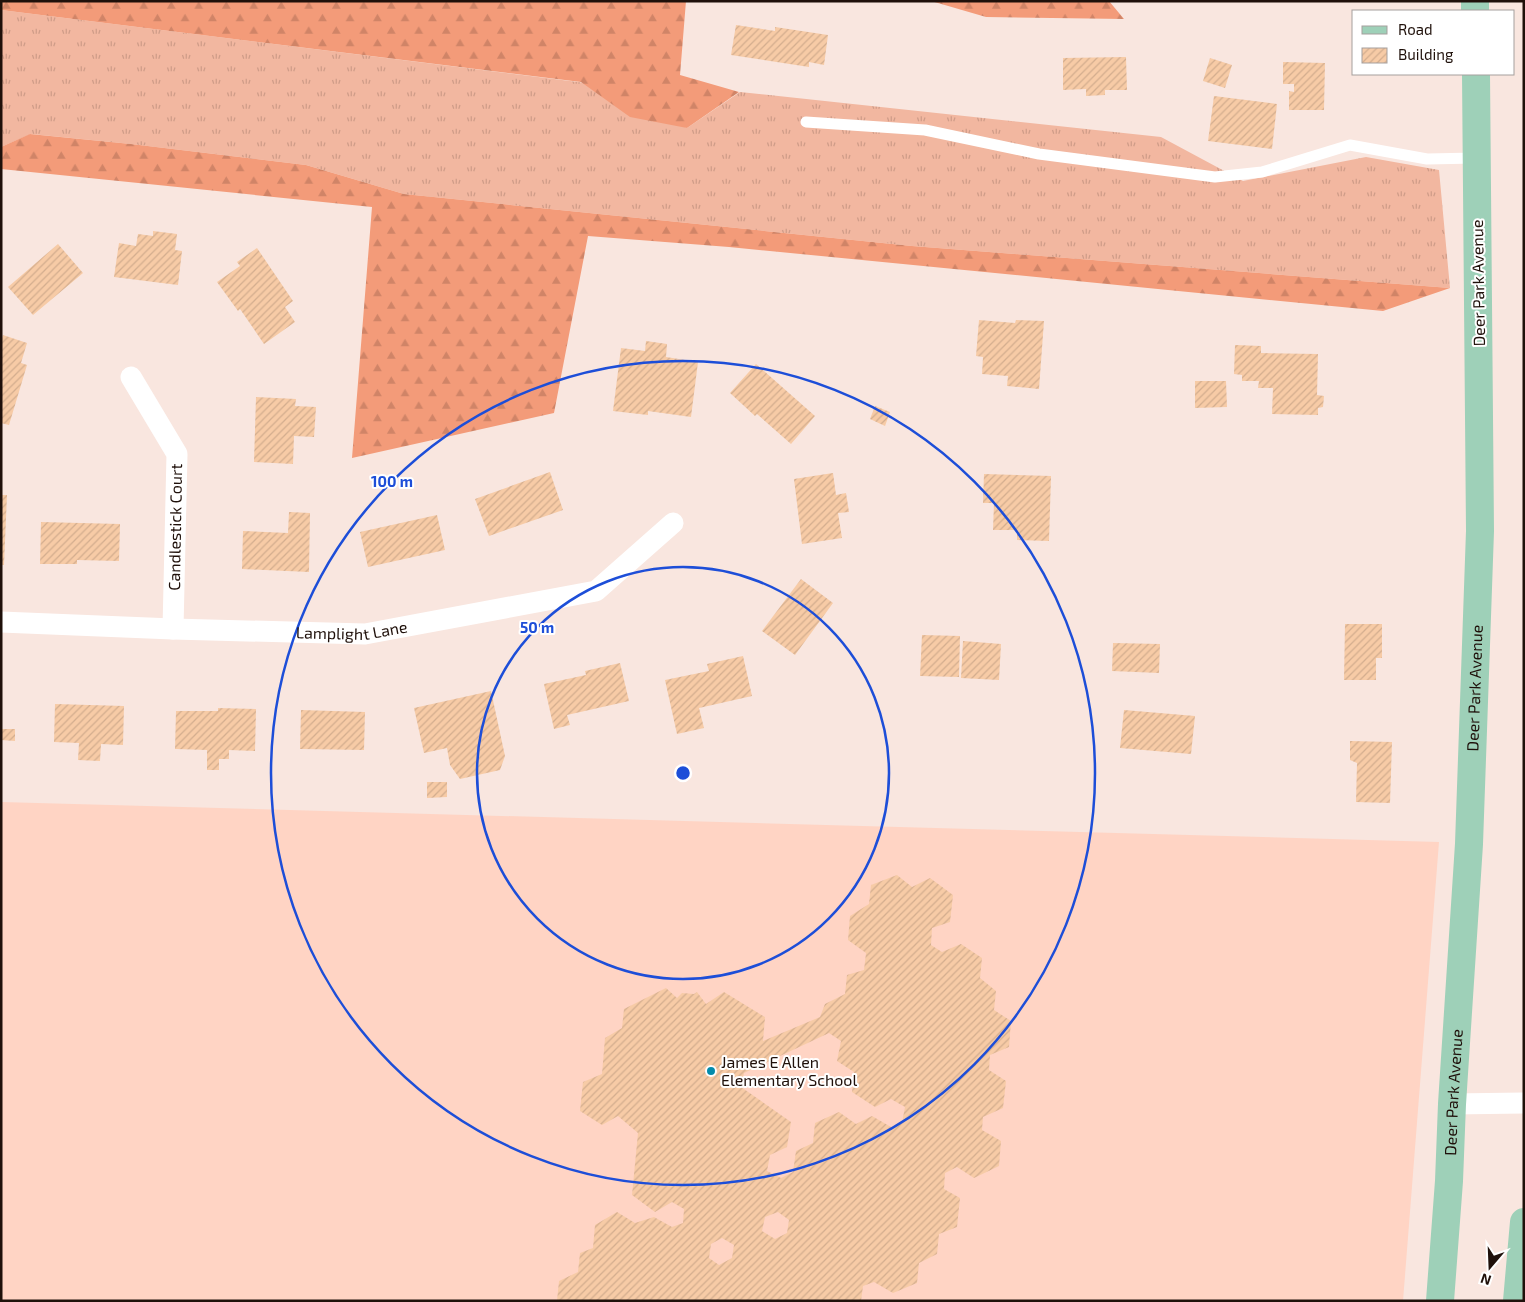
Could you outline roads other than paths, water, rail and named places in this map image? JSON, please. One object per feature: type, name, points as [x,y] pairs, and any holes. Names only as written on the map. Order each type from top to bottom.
[{"type":"main road","name":"Deer Park Avenue","points":[[1440,1301],[1469,844],[1480,531],[1476,75]]},
{"type":"main road","points":[[1517,1301],[1524,1222]]},
{"type":"street","name":"Candlestick Court","points":[[130,377],[177,454],[173,629]]},
{"type":"street","name":"Lamplight Lane","points":[[1,622],[365,634],[596,591],[673,523]]},
{"type":"street","points":[[1452,1104],[1524,1103]]},
{"type":"lane","points":[[806,122],[925,130],[1039,154],[1215,177],[1262,172],[1350,145],[1426,159],[1476,158]]},
{"type":"place","name":"James E Allen Elementary School","points":[[711,1071]]}]
